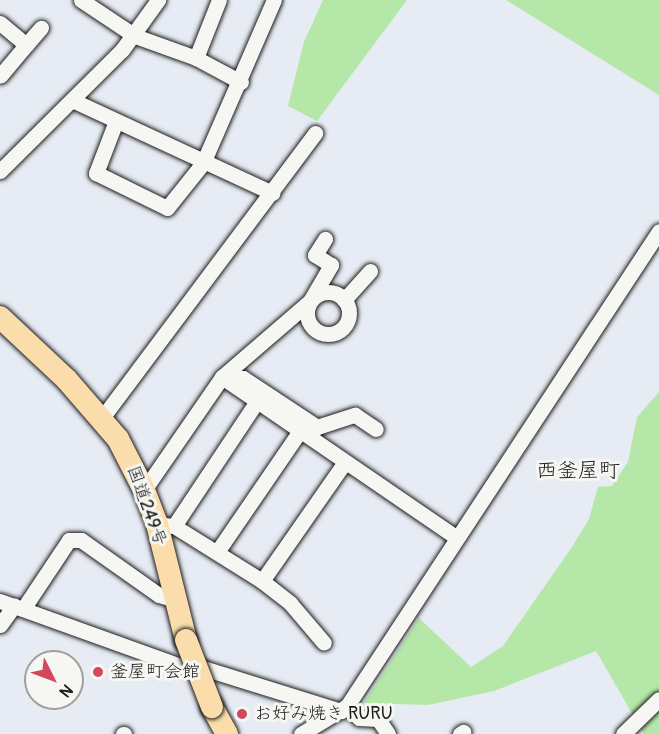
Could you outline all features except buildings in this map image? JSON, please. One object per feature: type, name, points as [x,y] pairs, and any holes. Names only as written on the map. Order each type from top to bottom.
[{"type":"highway","name":"国道249号","points":[[0,317],[102,417],[165,525],[176,600],[186,640],[212,707],[227,734]]},
{"type":"street","points":[[81,0],[135,36],[196,58],[240,82]]},
{"type":"street","points":[[0,171],[135,36],[158,0]]},
{"type":"street","points":[[196,58],[219,0]]},
{"type":"street","points":[[116,121],[96,173],[167,208],[203,163],[274,0]]},
{"type":"street","points":[[0,23],[26,45]]},
{"type":"street","points":[[0,76],[41,28]]},
{"type":"street","points":[[72,100],[203,163],[272,193]]},
{"type":"street","points":[[102,417],[315,133]]},
{"type":"street","points":[[301,734],[344,708],[659,231]]},
{"type":"street","points":[[144,490],[222,377],[310,301],[327,292],[344,300],[349,312],[345,326],[325,334],[309,322],[310,301],[331,265],[315,255],[325,239]]},
{"type":"street","points":[[344,300],[370,271]]},
{"type":"street","points":[[222,377],[456,537]]},
{"type":"street","points":[[222,377],[243,378],[317,427],[355,415],[376,429]]},
{"type":"street","points":[[257,401],[165,525],[217,552],[262,581],[290,603],[324,643]]},
{"type":"street","points":[[217,552],[300,431]]},
{"type":"street","points":[[262,581],[345,462]]},
{"type":"street","points":[[0,625],[12,605],[69,540],[81,540],[159,595],[176,600]]},
{"type":"street","points":[[12,605],[182,666],[203,668],[344,708],[358,718],[378,719],[388,734]]},
{"type":"street","points":[[623,734],[659,699]]},
{"type":"green space","points":[[323,0],[407,0],[317,121],[288,106],[304,42]]},
{"type":"green space","points":[[506,0],[659,0],[659,95]]},
{"type":"green space","points":[[659,392],[659,734],[644,734],[596,651],[494,691],[428,705],[364,703],[419,618],[471,667],[503,646],[589,519],[598,487],[612,486],[628,462],[637,417]]},
{"type":"place","name":"釜屋町会館","points":[[98,672]]},
{"type":"place","name":"お好み焼き RURU","points":[[242,714]]},
{"type":"district","name":"西釜屋町","points":[[578,471]]}]
